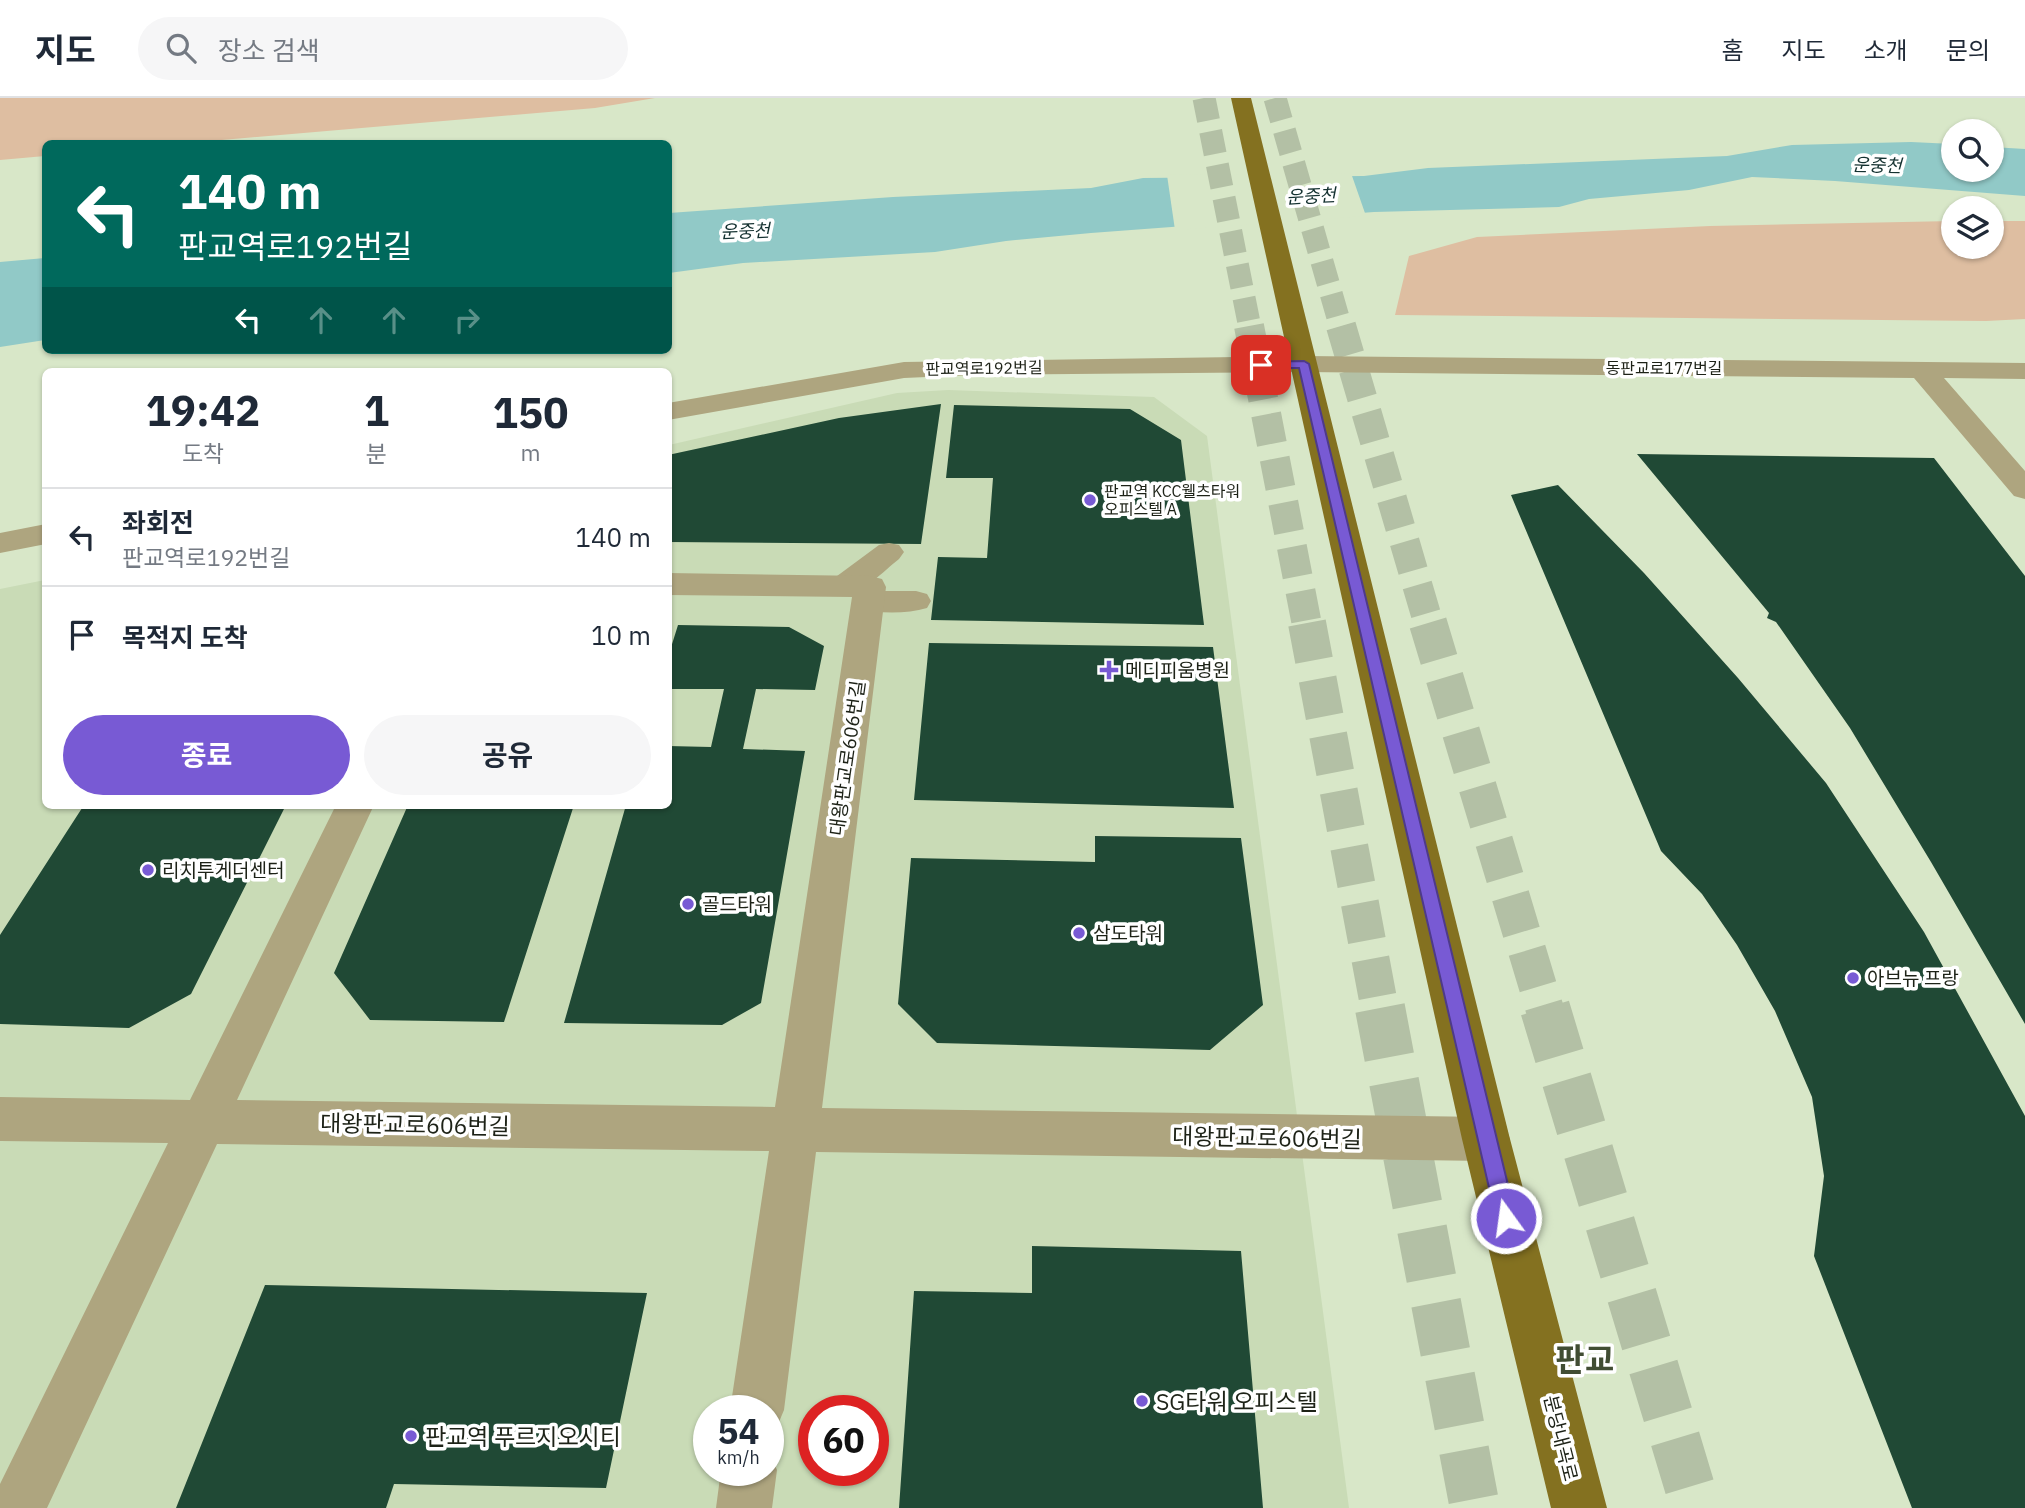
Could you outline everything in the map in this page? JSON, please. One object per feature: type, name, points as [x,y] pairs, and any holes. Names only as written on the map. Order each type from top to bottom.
[{"type":"main road","name":"분당내곡로","points":[[1243,105],[1486,1139],[1579,1508]]},
{"type":"street","name":"동판교로177번길","points":[[1304,364],[1440,368],[2025,371]]},
{"type":"street","name":"판교역로192번길","points":[[672,411],[904,369],[1304,364]]},
{"type":"street","points":[[1921,369],[2025,490]]},
{"type":"street","points":[[0,544],[42,535]]},
{"type":"street","points":[[672,584],[856,594]]},
{"type":"street","name":"대왕판교로606번길","points":[[759,1395],[796,1130],[856,594]]},
{"type":"street","points":[[18,1508],[353,809]]},
{"type":"street","name":"대왕판교로606번길","points":[[0,1119],[1486,1139]]},
{"type":"street","points":[[744,1508],[747,1486]]},
{"type":"lane","points":[[856,594],[889,552]]},
{"type":"lane","points":[[856,594],[916,601]]},
{"type":"shaded area","points":[[0,98],[655,98],[595,108],[222,140],[42,140],[42,156],[0,160]]},
{"type":"shaded area","points":[[1941,221],[1941,259],[2004,259],[2004,221],[2025,221],[2025,319],[1986,321],[1395,315],[1409,256],[1477,237],[1710,226]]},
{"type":"shaded area","points":[[948,390],[1154,397],[1207,436],[1349,1508],[0,1508],[0,589],[42,581],[42,809],[672,809],[672,444],[897,393]]},
{"type":"water","name":"운중천","points":[[1941,143],[1941,182],[2004,182],[2004,148],[2025,149],[2025,196],[1752,177],[1689,190],[1589,199],[1559,207],[1374,212],[1091,233],[1006,241],[935,252],[743,263],[672,273],[672,213],[893,197],[1091,188],[1143,178],[1364,176],[1428,168],[1727,156],[1792,145]]},
{"type":"water","points":[[42,258],[42,340],[0,347],[0,262]]},
{"type":"pier","points":[[1351,173],[1366,216],[1175,230],[1167,175]]},
{"type":"building","points":[[941,404],[921,544],[672,542],[672,454],[839,418]]},
{"type":"building","name":"판교역 KCC웰츠타워 오피스텔 A","points":[[954,405],[1130,409],[1181,440],[1204,625],[931,620],[938,557],[987,558],[993,478],[946,478]]},
{"type":"building","name":"아브뉴 프랑","points":[[1637,454],[1934,458],[2025,576],[2025,1024],[1850,728],[1776,622],[1767,618],[1769,613]]},
{"type":"building","name":"아브뉴 프랑","points":[[1558,485],[1644,573],[1738,678],[1826,783],[1924,932],[2025,1116],[2025,1508],[1912,1508],[1814,1256],[1824,1176],[1812,1097],[1775,1011],[1737,945],[1702,894],[1661,851],[1511,495]]},
{"type":"building","name":"골드타워","points":[[678,625],[789,627],[824,646],[815,690],[756,689],[743,749],[805,751],[761,1003],[722,1025],[564,1023],[625,809],[672,809],[672,746],[711,747],[724,689],[672,689],[672,644]]},
{"type":"building","points":[[929,643],[1213,647],[1234,808],[914,800]]},
{"type":"building","name":"리치투게더센터","points":[[81,809],[284,809],[191,994],[129,1028],[0,1024],[0,935]]},
{"type":"building","points":[[406,809],[573,809],[504,1022],[370,1020],[334,973]]},
{"type":"building","name":"삼도타워","points":[[1095,836],[1241,838],[1263,1005],[1210,1050],[937,1043],[898,1004],[911,858],[1095,862]]},
{"type":"building","name":"SG타워 오피스텔","points":[[1032,1246],[1241,1251],[1263,1508],[899,1508],[914,1291],[1032,1293]]},
{"type":"building","name":"판교역 푸르지오시티","points":[[265,1285],[647,1293],[606,1488],[394,1484],[386,1508],[176,1508]]},
{"type":"tunnel","points":[[1204,98],[1250,328]]},
{"type":"tunnel","points":[[1275,98],[1341,328]]},
{"type":"tunnel","points":[[1249,326],[1307,625]]},
{"type":"tunnel","points":[[1341,326],[1429,625]]},
{"type":"tunnel","points":[[1307,623],[1380,1010]]},
{"type":"tunnel","points":[[1428,623],[1545,1010]]},
{"type":"tunnel","points":[[1380,1008],[1475,1508]]},
{"type":"tunnel","points":[[1545,1008],[1696,1508]]},
{"type":"place","name":"판교역 KCC웰츠타워 오피스텔 A","points":[[1090,500]]},
{"type":"place","name":"메디피움병원","points":[[1109,670]]},
{"type":"place","name":"리치투게더센터","points":[[148,870]]},
{"type":"place","name":"골드타워","points":[[688,904]]},
{"type":"place","name":"삼도타워","points":[[1079,933]]},
{"type":"place","name":"아브뉴 프랑","points":[[1853,978]]},
{"type":"place","name":"SG타워 오피스텔","points":[[1142,1401]]},
{"type":"place","name":"판교역 푸르지오시티","points":[[411,1436]]},
{"type":"district","name":"판교","points":[[1585,1359]]},
{"type":"route","points":[[1261,365],[1304,364],[1506,1218]]}]
